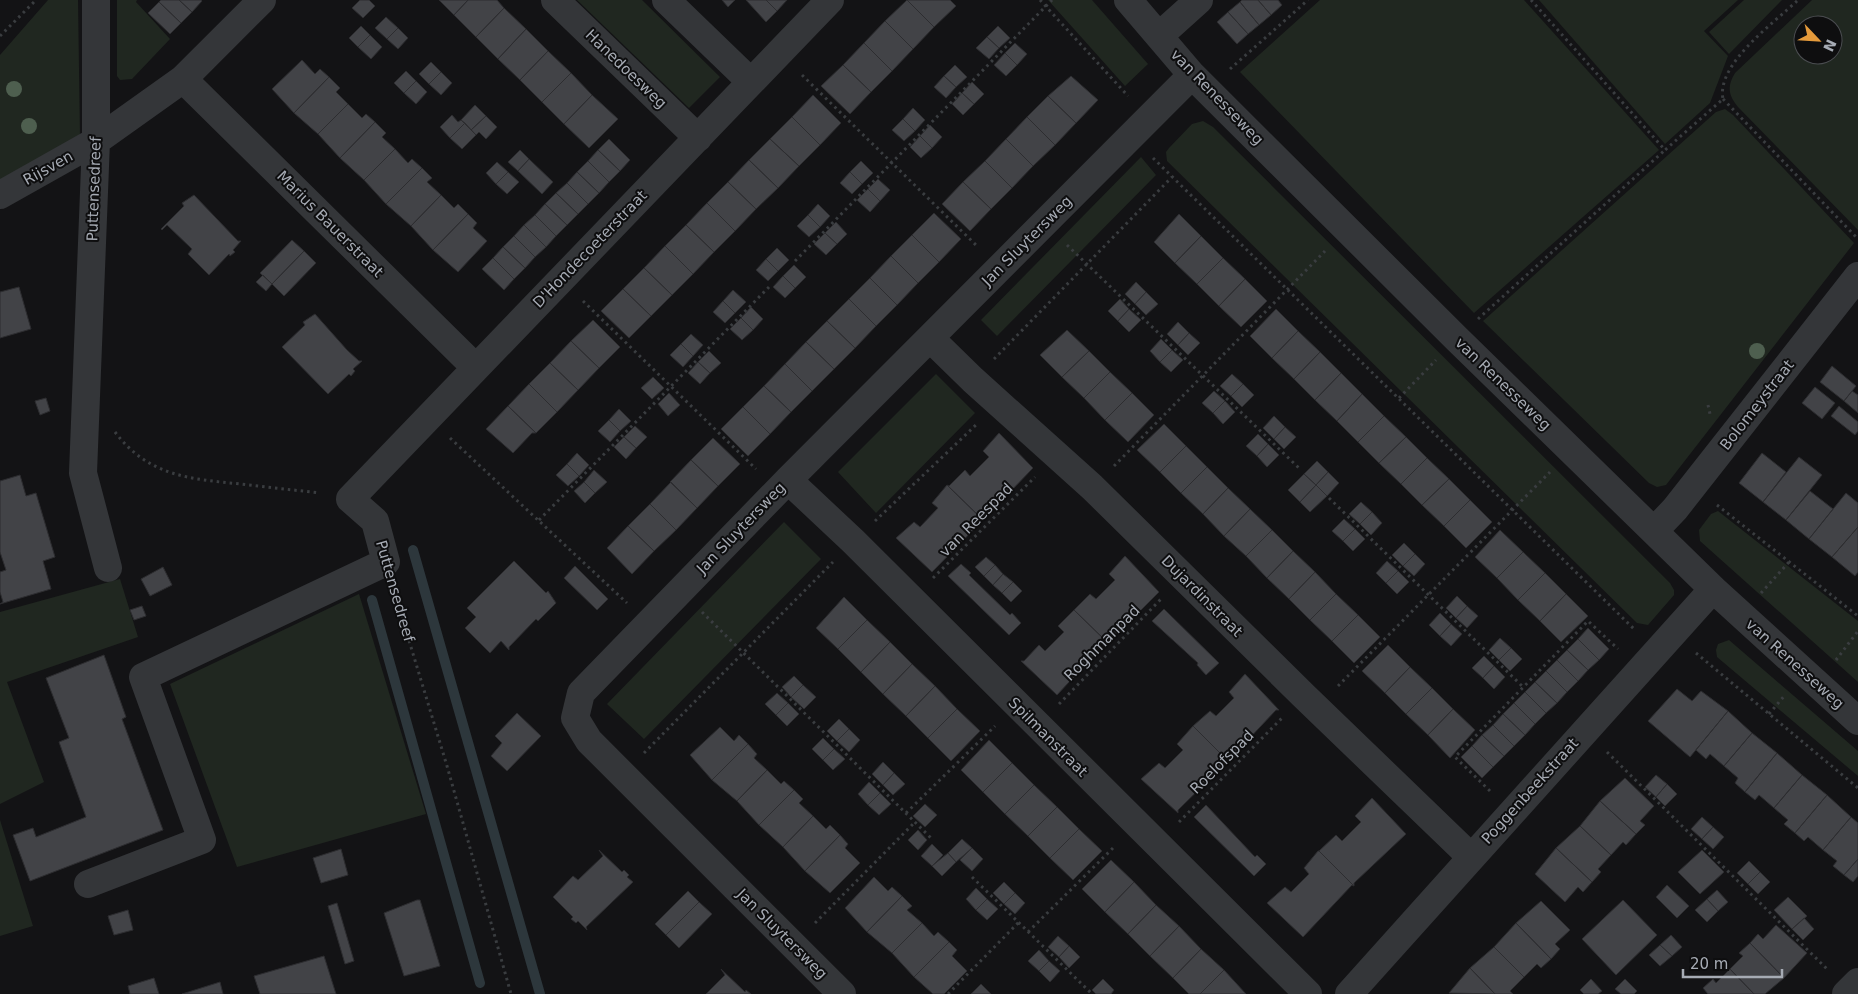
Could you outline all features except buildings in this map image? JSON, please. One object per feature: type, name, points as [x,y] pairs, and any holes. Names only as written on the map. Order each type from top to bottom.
[{"type":"street","name":"Puttensedreef","points":[[96,0],[96,141],[83,473],[108,568]]},
{"type":"street","name":"Rijsven","points":[[0,195],[96,141],[183,79],[262,0]]},
{"type":"street","name":"Hanedoesweg","points":[[555,0],[698,138]]},
{"type":"street","points":[[666,0],[751,82]]},
{"type":"street","name":"D'Hondecoeterstraat","points":[[350,499],[830,0]]},
{"type":"street","name":"van Renesseweg","points":[[1128,0],[1200,82],[1457,339],[1741,616],[1858,720]]},
{"type":"street","name":"van Renesseweg","points":[[1159,36],[1199,0]]},
{"type":"street","name":"Marius Bauerstraat","points":[[183,79],[476,368]]},
{"type":"street","name":"Jan Sluytersweg","points":[[842,994],[589,741],[575,718],[581,692],[783,485],[1139,128],[1200,82]]},
{"type":"street","name":"Bolomeystraat","points":[[1654,532],[1693,486],[1858,276]]},
{"type":"street","name":"Dujardinstraat","points":[[931,338],[973,380],[1092,487],[1310,702],[1471,857]]},
{"type":"street","name":"Spilmanstraat","points":[[783,485],[853,541],[911,601],[1308,994]]},
{"type":"street","name":"Puttensedreef","points":[[350,499],[375,521],[386,562]]},
{"type":"street","points":[[88,884],[202,840],[143,677],[386,562]]},
{"type":"street","name":"Poggenbeekstraat","points":[[1349,994],[1713,589]]},
{"type":"path","points":[[0,36],[36,0]]},
{"type":"path","points":[[1040,0],[1139,128],[1172,177],[1656,651],[1858,788]]},
{"type":"path","points":[[795,261],[1052,0]]},
{"type":"path","points":[[1200,82],[1308,0]]},
{"type":"path","points":[[1531,0],[1665,150]]},
{"type":"path","points":[[1798,0],[1732,63],[1721,89],[1723,99],[1858,239]]},
{"type":"path","points":[[779,53],[1000,268]]},
{"type":"path","points":[[1399,398],[1496,301],[1723,99]]},
{"type":"path","points":[[973,380],[1172,177]]},
{"type":"path","points":[[1044,222],[1300,470]]},
{"type":"path","points":[[1092,487],[1346,229]]},
{"type":"path","points":[[561,279],[671,386],[783,485]]},
{"type":"path","points":[[539,520],[769,288]]},
{"type":"path","points":[[622,775],[853,541],[1000,403]]},
{"type":"path","points":[[428,417],[649,624]]},
{"type":"path","points":[[114,430],[141,459],[168,473],[190,479],[330,494],[350,499]]},
{"type":"path","name":"Roelofspad","points":[[1157,844],[1428,594],[1571,450]]},
{"type":"path","name":"van Reespad","points":[[911,601],[1057,456]]},
{"type":"path","points":[[1693,486],[1858,616]]},
{"type":"path","points":[[1329,498],[1522,686]]},
{"type":"path","name":"Puttensedreef","points":[[386,562],[447,766],[511,994]]},
{"type":"path","points":[[1741,616],[1789,562]]},
{"type":"path","name":"Roghmanpad","points":[[1037,725],[1183,577]]},
{"type":"path","points":[[680,591],[932,839]]},
{"type":"path","points":[[1511,813],[1455,757],[1522,686],[1588,621],[1656,651]]},
{"type":"path","points":[[906,813],[1016,705]]},
{"type":"path","points":[[1585,730],[1851,989]]},
{"type":"path","points":[[793,945],[915,822]]},
{"type":"path","points":[[1028,932],[1137,824]]},
{"type":"path","points":[[972,877],[1092,994]]},
{"type":"path","points":[[948,994],[1019,922]]},
{"type":"shaded area","points":[[48,0],[78,0],[80,137],[0,180],[0,55]]},
{"type":"shaded area","points":[[117,0],[137,0],[136,2],[170,39],[132,79],[120,80],[117,76]]},
{"type":"shaded area","points":[[577,0],[642,0],[720,77],[689,108]]},
{"type":"shaded area","points":[[1048,0],[1092,0],[1148,64],[1125,86]]},
{"type":"shaded area","points":[[1320,0],[1524,0],[1659,150],[1474,313],[1240,72]]},
{"type":"shaded area","points":[[1539,0],[1738,0],[1704,31],[1728,56],[1710,103],[1665,144]]},
{"type":"shaded area","points":[[1744,0],[1782,0],[1729,54],[1709,32]]},
{"type":"shaded area","points":[[1812,0],[1858,0],[1858,230],[1738,107],[1732,98],[1731,82],[1735,73],[1793,18],[1793,65],[1843,65],[1843,15],[1796,15]]},
{"type":"shaded area","points":[[1725,109],[1733,115],[1854,243],[1666,485],[1657,487],[1649,483],[1483,321],[1716,112]]},
{"type":"shaded area","points":[[1203,121],[1213,127],[1670,583],[1674,590],[1674,595],[1648,625],[1637,623],[1167,161],[1166,152],[1169,148],[1192,124]]},
{"type":"shaded area","points":[[1141,157],[1156,175],[997,336],[981,320]]},
{"type":"shaded area","points":[[936,374],[975,413],[876,513],[838,472]]},
{"type":"shaded area","points":[[1718,511],[1858,621],[1858,682],[1700,541],[1699,530],[1711,514]]},
{"type":"shaded area","points":[[784,522],[821,559],[644,739],[607,704]]},
{"type":"shaded area","points":[[120,579],[138,637],[7,682],[44,782],[0,804],[0,612]]},
{"type":"shaded area","points":[[359,594],[426,814],[237,867],[170,684]]},
{"type":"shaded area","points":[[1729,640],[1858,751],[1858,776],[1717,657],[1716,650],[1718,644]]},
{"type":"shaded area","points":[[0,820],[33,926],[0,936]]},
{"type":"waterway","points":[[413,550],[540,994]]},
{"type":"waterway","points":[[372,600],[480,983]]}]
